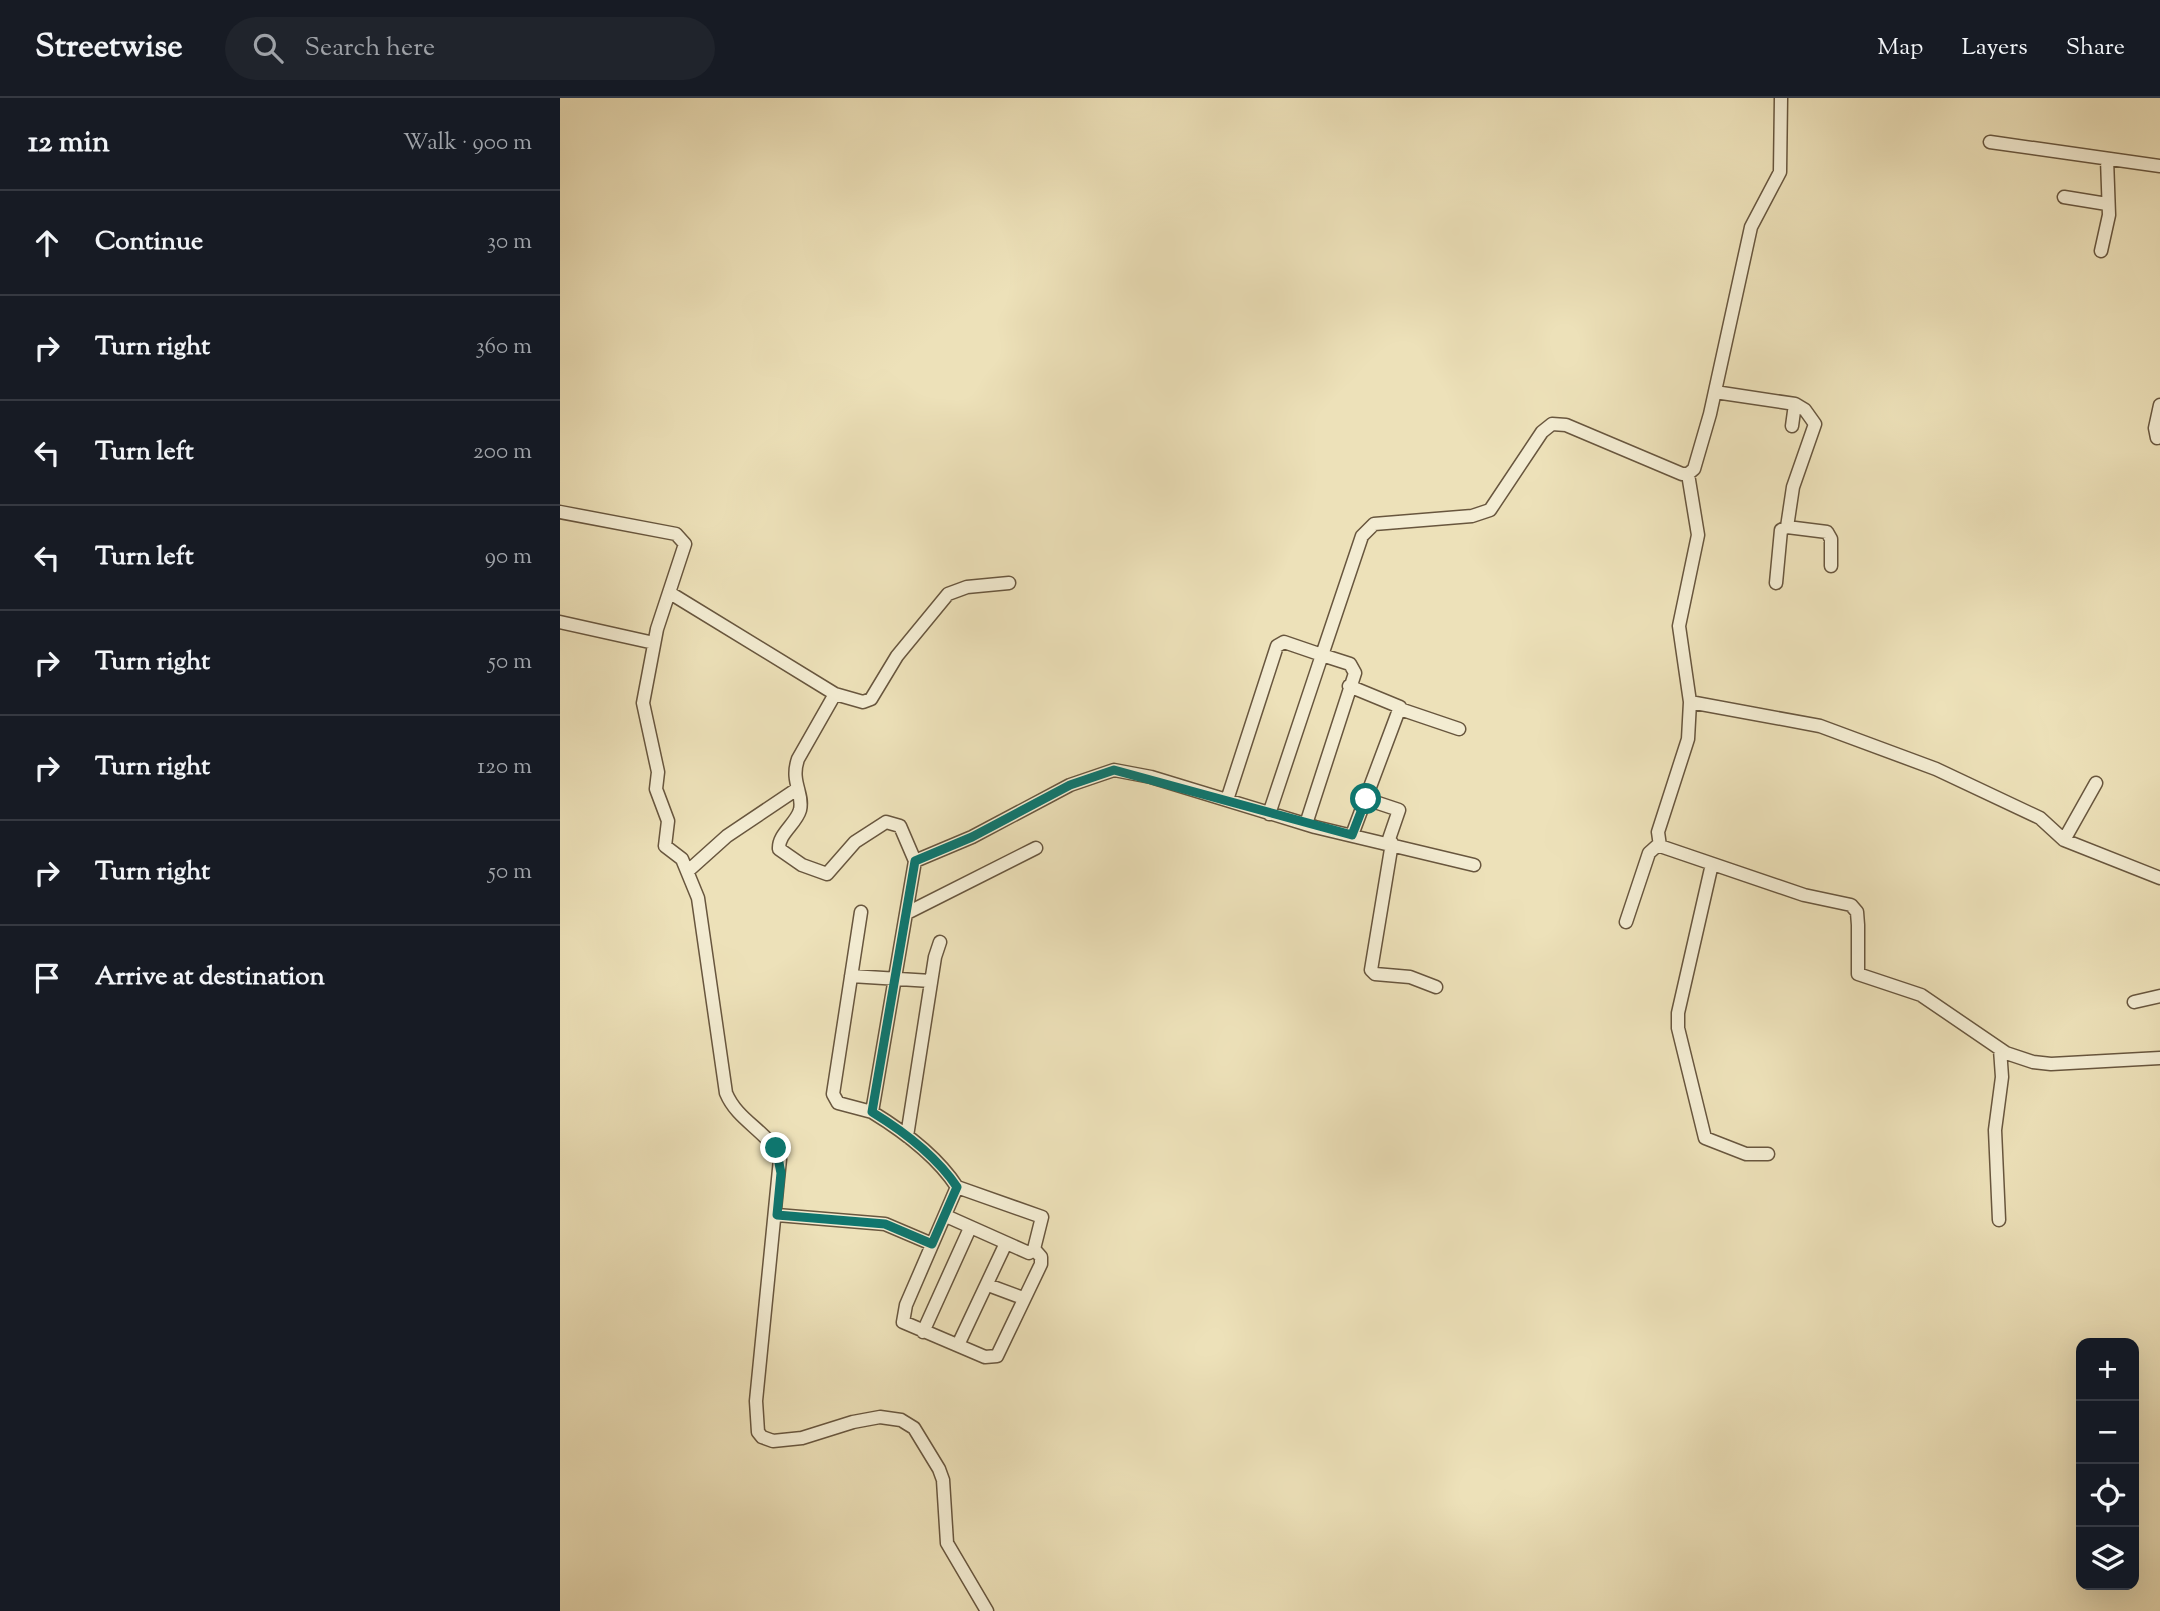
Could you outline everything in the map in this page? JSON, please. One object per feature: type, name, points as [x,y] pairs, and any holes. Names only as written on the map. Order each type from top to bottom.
[{"type":"street","points":[[1688,474],[1696,466],[1715,392],[1751,227],[1780,172],[1781,98]]},
{"type":"street","points":[[1990,142],[2160,166]]},
{"type":"street","points":[[2101,251],[2108,223],[2107,159]]},
{"type":"street","points":[[2064,197],[2107,204]]},
{"type":"street","points":[[1715,392],[1795,404],[1805,410],[1815,424],[1793,487],[1787,527]]},
{"type":"street","points":[[1792,426],[1795,404]]},
{"type":"street","points":[[2157,439],[2155,428],[2160,405]]},
{"type":"street","points":[[1269,814],[1362,536],[1368,528],[1381,523],[1472,516],[1490,510],[1548,426],[1566,425],[1688,474]]},
{"type":"street","points":[[1688,474],[1697,513],[1698,545],[1684,591],[1679,633],[1690,702],[1687,745],[1658,832],[1662,848],[1804,895],[1851,905],[1857,912],[1857,974],[1921,995],[2013,1056],[2051,1064],[2160,1058]]},
{"type":"street","points":[[560,512],[681,536],[684,549],[654,643],[643,702],[659,775],[656,789],[668,821],[666,848],[677,852],[688,871],[698,898],[726,1093],[730,1104],[776,1148],[781,1173],[756,1401],[760,1435],[773,1441],[802,1438],[853,1422],[880,1417],[901,1420],[914,1428],[943,1480],[945,1539],[988,1611]]},
{"type":"street","points":[[1776,583],[1782,528],[1827,532],[1831,539],[1831,566]]},
{"type":"street","points":[[670,593],[835,694],[863,702],[871,699],[897,656],[948,594],[967,587],[1009,583]]},
{"type":"street","points":[[560,622],[654,643]]},
{"type":"street","points":[[1227,800],[1277,646],[1284,642],[1354,668],[1306,824]]},
{"type":"street","points":[[1349,686],[1399,705],[1400,709],[1459,729]]},
{"type":"street","points":[[835,694],[798,759],[794,771],[801,802],[800,810],[778,845],[784,853],[802,865],[827,874],[855,842],[886,822],[900,826],[915,861],[872,1112]]},
{"type":"street","points":[[1690,702],[1820,726],[1936,769],[2040,818],[2064,840],[2160,878]]},
{"type":"street","points":[[1352,835],[1400,709]]},
{"type":"street","points":[[915,861],[972,837],[1070,785],[1114,770],[1306,824],[1474,865]]},
{"type":"street","points":[[2064,840],[2096,783]]},
{"type":"street","points":[[688,871],[727,836],[797,789]]},
{"type":"street","points":[[1366,799],[1399,810],[1390,843],[1371,970],[1375,974],[1410,977],[1436,987]]},
{"type":"street","points":[[1626,922],[1649,853],[1659,844]]},
{"type":"street","points":[[907,913],[1036,848]]},
{"type":"street","points":[[1712,864],[1678,1013],[1678,1028],[1705,1138],[1746,1154],[1768,1154]]},
{"type":"street","points":[[861,912],[833,1094],[838,1103],[872,1112],[907,1136],[957,1187],[1042,1217],[1034,1249],[1029,1252],[946,1216]]},
{"type":"street","points":[[907,1136],[931,981],[940,942]]},
{"type":"street","points":[[852,976],[931,981]]},
{"type":"street","points":[[2134,1002],[2160,996]]},
{"type":"street","points":[[1999,1220],[1995,1130],[2002,1077],[2000,1049]]},
{"type":"street","points":[[957,1187],[903,1314],[906,1325],[985,1357],[997,1356],[1041,1264],[1041,1257],[1034,1249]]},
{"type":"street","points":[[777,1215],[885,1224],[932,1244]]},
{"type":"street","points":[[923,1332],[970,1228]]},
{"type":"street","points":[[958,1345],[1006,1243]]},
{"type":"street","points":[[988,1285],[1023,1297]]},
{"type":"route","points":[[776,1148],[781,1173],[777,1215],[885,1224],[932,1244],[957,1187],[927,1154],[895,1126],[872,1112],[915,861],[972,837],[1070,785],[1114,770],[1151,777],[1276,816],[1352,835],[1366,799]]}]
